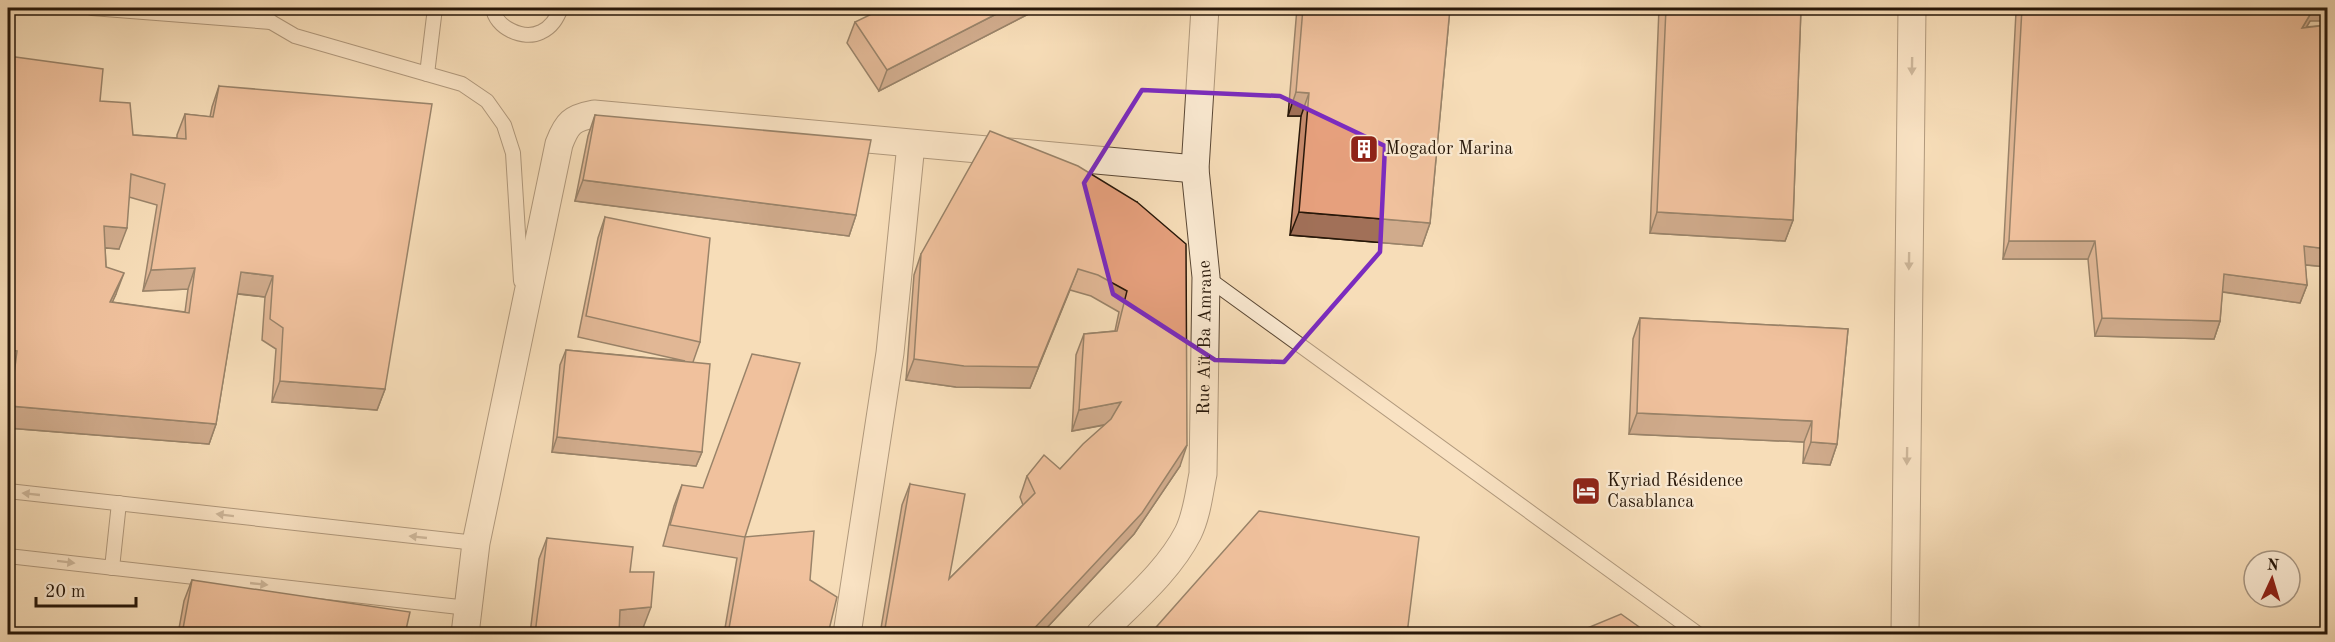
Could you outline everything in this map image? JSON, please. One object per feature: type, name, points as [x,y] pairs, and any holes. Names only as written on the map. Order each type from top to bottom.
[{"type":"street","name":"Rue Aït Ba Amrane","points":[[1100,634],[1171,559],[1188,531],[1197,504],[1203,474],[1206,277],[1195,169],[1205,8]]},
{"type":"street","points":[[1905,634],[1912,8]]},
{"type":"street","points":[[466,621],[476,543],[559,144],[565,128],[578,117],[594,114],[1195,169]]},
{"type":"street","points":[[847,634],[890,353],[911,144]]},
{"type":"lane","points":[[92,8],[271,22]]},
{"type":"lane","points":[[258,8],[271,22],[295,36],[462,84],[487,101],[504,125],[513,153],[523,316]]},
{"type":"lane","points":[[427,74],[435,8]]},
{"type":"lane","points":[[493,8],[493,13],[505,27],[521,34],[540,33],[555,22],[561,8]]},
{"type":"lane","points":[[1206,277],[1698,634]]},
{"type":"lane","points":[[8,491],[476,543]]},
{"type":"lane","points":[[112,568],[119,503]]},
{"type":"lane","points":[[8,556],[112,568],[466,621]]},
{"type":"highlighted area","points":[[1142,90],[1280,96],[1385,146],[1380,252],[1284,362],[1215,360],[1113,294],[1084,183]]},
{"type":"building","points":[[884,8],[1008,8],[887,70],[855,22]]},
{"type":"building","name":"Mogador Marina","points":[[1303,8],[1450,8],[1430,223],[1299,212],[1309,93],[1296,92]]},
{"type":"building","points":[[1666,8],[1801,8],[1793,220],[1657,212]]},
{"type":"building","points":[[2022,8],[2314,8],[2302,28],[2328,25],[2328,249],[2304,246],[2307,285],[2224,274],[2220,321],[2102,318],[2095,241],[2009,241]]},
{"type":"building","points":[[8,56],[103,69],[100,101],[130,103],[133,135],[186,139],[185,114],[213,117],[219,86],[432,104],[385,389],[280,381],[283,328],[270,319],[273,276],[241,272],[216,424],[10,406],[17,351],[8,350]],"holes":[[[131,174],[165,184],[151,270],[195,268],[189,313],[110,302],[124,273],[106,267],[104,226],[127,228]]]},
{"type":"building","points":[[595,115],[871,140],[856,215],[583,180]]},
{"type":"building","points":[[990,131],[1078,166],[1137,202],[1186,244],[1187,445],[1142,513],[1029,634],[884,634],[910,484],[965,494],[949,579],[1035,493],[1027,476],[1044,455],[1060,469],[1111,419],[1121,402],[1079,410],[1084,334],[1117,331],[1127,291],[1098,275],[1078,269],[1038,367],[964,366],[914,359],[921,254]]},
{"type":"building","points":[[605,217],[710,238],[700,342],[586,316]]},
{"type":"building","points":[[1640,318],[1848,329],[1837,444],[1811,442],[1812,421],[1637,413]]},
{"type":"building","points":[[566,350],[710,364],[702,452],[557,437]]},
{"type":"building","points":[[752,354],[800,363],[745,537],[670,525],[682,485],[703,488]]},
{"type":"building","points":[[1259,511],[1419,537],[1407,634],[1150,634]]},
{"type":"building","points":[[814,531],[810,580],[837,597],[828,634],[728,634],[745,537]]},
{"type":"building","points":[[547,538],[633,547],[630,572],[654,572],[651,607],[620,610],[619,634],[535,634]]},
{"type":"building","points":[[192,580],[410,612],[405,634],[182,634]]},
{"type":"building","points":[[1621,614],[1649,634],[1573,634]]},
{"type":"place","name":"Mogador Marina","points":[[1364,149]]},
{"type":"place","name":"Kyriad Résidence Casablanca","points":[[1586,491]]}]
